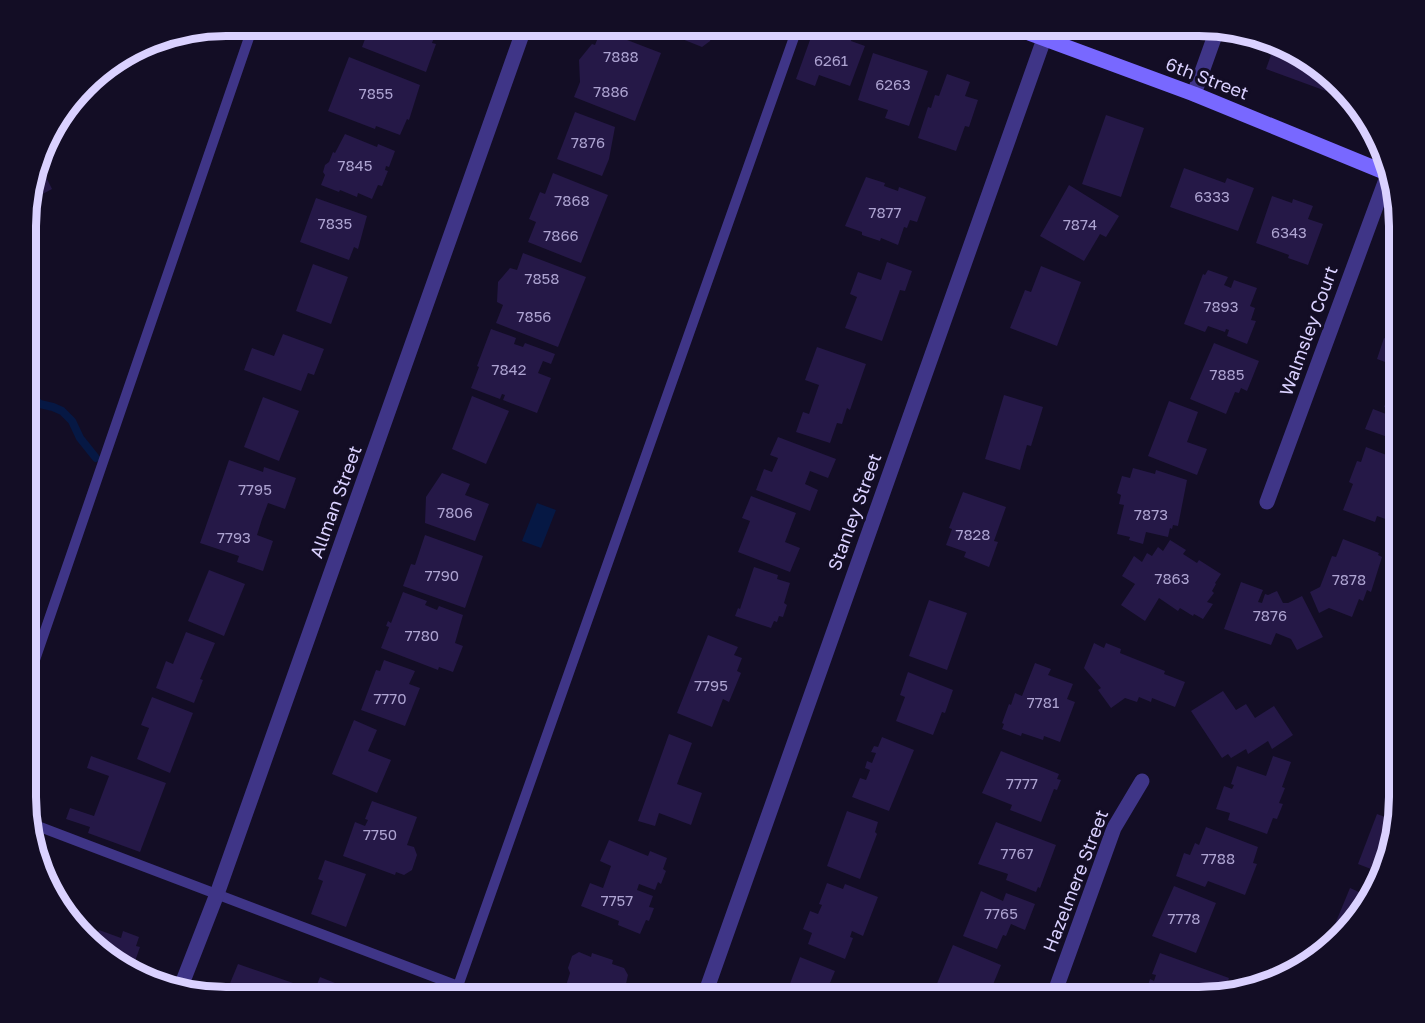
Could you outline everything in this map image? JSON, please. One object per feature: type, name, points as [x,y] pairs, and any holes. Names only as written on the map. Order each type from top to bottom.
[{"type":"street","name":"Allman Street","points":[[183,982],[217,894],[521,36]]},
{"type":"street","name":"6th Street","points":[[1036,36],[1194,94],[1381,171]]},
{"type":"street","points":[[1194,94],[1215,37]]},
{"type":"street","name":"Stanley Street","points":[[708,987],[1044,39]]},
{"type":"street","name":"Walmsley Court","points":[[1267,502],[1384,184]]},
{"type":"street","name":"Hazelmere Street","points":[[1057,987],[1114,828],[1142,781]]},
{"type":"lane","points":[[36,656],[250,36]]},
{"type":"lane","points":[[39,826],[458,986],[794,36]]},
{"type":"water","points":[[537,503],[556,510],[541,548],[522,541]]},
{"type":"building","points":[[366,36],[434,36],[432,43],[436,44],[426,72],[362,47]]},
{"type":"building","points":[[599,36],[617,36],[661,53],[635,121],[574,97],[580,82],[579,60],[592,44],[595,45]]},
{"type":"building","points":[[712,36],[710,41],[702,47],[677,37]]},
{"type":"building","points":[[811,36],[846,36],[852,38],[851,41],[865,46],[850,86],[819,75],[815,86],[796,79]]},
{"type":"building","points":[[1273,50],[1294,61],[1328,87],[1326,91],[1266,69]]},
{"type":"building","points":[[873,53],[928,71],[909,126],[885,118],[888,110],[858,100]]},
{"type":"building","points":[[349,57],[420,85],[409,120],[407,119],[400,135],[376,126],[375,129],[328,111]]},
{"type":"building","points":[[947,74],[970,82],[965,96],[978,100],[969,127],[965,126],[956,151],[918,138],[928,107],[931,108],[935,95],[939,96]]},
{"type":"building","points":[[575,112],[615,127],[609,159],[602,176],[557,159]]},
{"type":"building","points":[[1106,115],[1144,128],[1121,197],[1082,184]]},
{"type":"building","points":[[345,134],[377,147],[378,144],[395,151],[389,167],[386,166],[385,170],[388,171],[382,186],[378,185],[372,199],[358,193],[357,197],[321,185],[325,175],[323,172],[325,165],[329,162],[333,152],[335,153]]},
{"type":"building","points":[[1184,168],[1225,183],[1227,178],[1254,188],[1238,231],[1170,207]]},
{"type":"building","points":[[44,172],[52,189],[39,196]]},
{"type":"building","points":[[553,173],[608,195],[581,263],[528,242],[536,222],[529,219],[540,192],[545,194]]},
{"type":"building","points":[[866,177],[885,183],[884,186],[898,191],[899,187],[926,197],[917,222],[910,220],[907,228],[904,227],[898,245],[881,238],[880,241],[862,235],[862,232],[845,226]]},
{"type":"building","points":[[1069,185],[1119,216],[1106,237],[1100,234],[1084,261],[1040,236]]},
{"type":"building","points":[[1272,196],[1292,203],[1293,199],[1313,206],[1308,219],[1323,224],[1308,265],[1288,258],[1289,255],[1256,243]]},
{"type":"building","points":[[316,198],[367,216],[358,249],[354,247],[349,260],[300,242]]},
{"type":"building","points":[[523,253],[586,277],[558,347],[496,323],[503,305],[497,302],[498,282],[510,268],[517,270]]},
{"type":"building","points":[[887,262],[912,271],[905,291],[900,290],[882,341],[845,328],[857,297],[850,294],[858,272],[881,280]]},
{"type":"building","points":[[313,264],[348,277],[331,324],[296,311]]},
{"type":"building","points":[[1041,266],[1081,282],[1057,346],[1010,328],[1025,290],[1031,292]]},
{"type":"building","points":[[1208,270],[1228,277],[1224,285],[1231,288],[1234,280],[1257,288],[1250,306],[1255,308],[1251,320],[1256,321],[1247,344],[1227,336],[1229,330],[1226,329],[1225,332],[1208,326],[1205,332],[1184,324],[1203,274],[1205,275]]},
{"type":"building","points":[[491,329],[516,338],[514,344],[523,347],[525,343],[555,354],[551,364],[543,361],[538,373],[551,378],[537,413],[503,400],[505,395],[502,394],[500,399],[471,388]]},
{"type":"building","points":[[283,334],[324,349],[314,375],[308,373],[301,391],[244,370],[252,348],[274,356]]},
{"type":"building","points":[[1384,338],[1389,340],[1389,363],[1377,359]]},
{"type":"building","points":[[1214,343],[1259,361],[1247,391],[1241,388],[1239,393],[1235,392],[1226,414],[1190,399]]},
{"type":"building","points":[[817,347],[866,364],[850,410],[847,408],[842,424],[837,423],[830,443],[796,432],[803,412],[809,414],[819,385],[805,380]]},
{"type":"building","points":[[1389,394],[1389,437],[1365,429],[1373,409],[1386,414],[1388,408],[1384,407]]},
{"type":"building","points":[[1004,395],[1043,407],[1031,446],[1027,445],[1020,470],[985,459]]},
{"type":"building","points":[[472,396],[509,411],[486,464],[452,449]]},
{"type":"building","points":[[263,397],[299,411],[279,461],[244,447]]},
{"type":"building","points":[[1169,401],[1198,412],[1187,442],[1207,449],[1197,475],[1148,456]]},
{"type":"building","points":[[778,437],[836,459],[828,478],[810,471],[805,484],[818,490],[810,511],[756,490],[764,469],[772,472],[778,458],[770,455]]},
{"type":"building","points":[[1366,447],[1389,456],[1389,520],[1377,516],[1375,522],[1343,510],[1353,484],[1349,482],[1357,461],[1361,462]]},
{"type":"building","points":[[229,460],[263,472],[264,467],[296,478],[285,509],[268,503],[262,519],[257,535],[273,541],[263,571],[237,562],[239,556],[200,543]]},
{"type":"building","points":[[1133,468],[1155,474],[1156,470],[1187,480],[1178,526],[1173,525],[1172,529],[1170,528],[1168,537],[1146,532],[1143,544],[1129,540],[1130,537],[1117,534],[1124,505],[1119,504],[1121,495],[1117,493],[1122,476],[1130,478]]},
{"type":"building","points":[[442,473],[470,484],[465,495],[489,504],[475,541],[425,523],[426,497]]},
{"type":"building","points":[[963,492],[1006,507],[994,541],[998,542],[989,567],[964,557],[966,552],[946,545],[952,529],[949,528]]},
{"type":"building","points":[[751,496],[796,513],[785,542],[800,548],[790,572],[738,552],[750,521],[742,518]]},
{"type":"building","points":[[425,535],[483,556],[465,608],[403,586],[411,564],[415,565]]},
{"type":"building","points":[[1343,539],[1379,553],[1378,555],[1382,557],[1371,592],[1367,590],[1363,601],[1359,599],[1352,617],[1329,608],[1319,613],[1310,592],[1320,587],[1332,556],[1336,557]]},
{"type":"building","points":[[1170,540],[1186,550],[1183,554],[1197,563],[1199,560],[1221,574],[1212,591],[1214,593],[1207,602],[1213,604],[1203,619],[1180,608],[1178,611],[1159,598],[1145,621],[1121,605],[1135,584],[1122,576],[1134,556],[1142,562],[1147,553],[1152,556],[1158,547],[1163,551]]},
{"type":"building","points":[[754,567],[778,575],[777,579],[790,583],[784,603],[787,605],[783,617],[779,616],[771,628],[735,616],[738,608],[740,609]]},
{"type":"building","points":[[209,570],[245,584],[224,636],[188,621]]},
{"type":"building","points":[[1241,582],[1263,590],[1258,602],[1262,603],[1265,594],[1277,591],[1283,603],[1302,596],[1323,637],[1297,650],[1291,639],[1276,633],[1271,645],[1224,629]]},
{"type":"building","points":[[403,592],[427,601],[425,605],[437,610],[439,606],[463,615],[455,643],[463,646],[453,672],[439,667],[438,670],[381,648],[389,627],[386,626],[388,621],[391,623]]},
{"type":"building","points":[[929,600],[967,613],[947,670],[909,656]]},
{"type":"building","points":[[186,632],[215,643],[200,679],[203,680],[194,703],[156,688],[166,661],[173,664]]},
{"type":"building","points":[[708,635],[738,647],[734,655],[742,658],[737,671],[741,673],[729,702],[723,699],[712,727],[677,713]]},
{"type":"building","points":[[1094,643],[1104,648],[1106,643],[1121,649],[1120,653],[1165,671],[1164,674],[1185,682],[1175,707],[1152,698],[1151,702],[1139,697],[1137,702],[1125,698],[1111,708],[1098,690],[1101,688],[1084,668]]},
{"type":"building","points":[[384,660],[415,671],[409,684],[420,688],[405,726],[361,710],[376,670],[380,671]]},
{"type":"building","points":[[1035,663],[1051,669],[1048,675],[1073,684],[1067,699],[1075,702],[1060,742],[1044,736],[1043,740],[1022,733],[1021,736],[1002,729],[1009,704],[1011,705],[1015,693],[1022,696]]},
{"type":"building","points":[[908,672],[953,690],[945,713],[942,712],[933,735],[896,721],[905,697],[900,695]]},
{"type":"building","points":[[1223,691],[1236,710],[1246,704],[1255,718],[1274,706],[1293,735],[1272,749],[1268,741],[1248,754],[1246,749],[1231,758],[1228,754],[1222,758],[1191,711]]},
{"type":"building","points":[[152,697],[193,713],[170,773],[137,759],[149,728],[141,725]]},
{"type":"building","points":[[354,720],[377,730],[368,751],[391,760],[377,793],[332,774]]},
{"type":"building","points":[[669,734],[692,743],[677,784],[702,793],[691,825],[659,813],[655,826],[638,821]]},
{"type":"building","points":[[882,737],[914,750],[889,811],[852,797],[860,778],[866,780],[870,770],[865,768],[867,761],[872,763],[876,753],[871,752],[874,746],[878,747]]},
{"type":"building","points":[[1001,751],[1059,774],[1057,779],[1061,780],[1057,790],[1054,789],[1041,822],[1010,810],[1012,805],[982,793]]},
{"type":"building","points":[[91,756],[166,783],[140,852],[88,833],[90,827],[66,819],[70,808],[94,816],[109,776],[87,768]]},
{"type":"building","points":[[1273,756],[1291,762],[1282,787],[1285,788],[1279,803],[1283,804],[1277,819],[1273,818],[1267,834],[1228,820],[1230,813],[1216,809],[1224,786],[1232,789],[1234,785],[1231,784],[1237,766],[1266,776]]},
{"type":"building","points":[[372,801],[417,817],[407,845],[414,847],[417,855],[412,870],[404,875],[396,872],[395,875],[343,856],[355,822],[365,826],[368,820],[365,819]]},
{"type":"building","points":[[847,811],[878,822],[875,832],[877,834],[860,879],[827,866]]},
{"type":"building","points":[[1377,814],[1388,818],[1375,870],[1358,864]]},
{"type":"building","points":[[996,822],[1056,845],[1040,888],[1038,887],[1036,892],[1006,880],[1008,874],[978,864]]},
{"type":"building","points":[[1206,827],[1258,847],[1253,863],[1257,864],[1245,895],[1208,881],[1205,887],[1176,876],[1184,853],[1190,855],[1195,843],[1199,845]]},
{"type":"building","points":[[609,840],[648,856],[650,851],[667,858],[663,869],[666,871],[661,884],[658,882],[655,890],[639,884],[637,890],[653,896],[649,907],[654,908],[640,934],[618,925],[619,921],[581,906],[590,883],[603,888],[611,866],[600,861]]},
{"type":"building","points":[[325,860],[366,874],[346,927],[311,914],[323,881],[318,879]]},
{"type":"building","points":[[827,883],[843,889],[845,884],[878,897],[863,936],[852,931],[850,937],[853,938],[845,959],[808,944],[812,933],[803,929],[810,911],[818,914],[822,905],[819,904]]},
{"type":"building","points":[[1174,886],[1216,903],[1196,953],[1152,936]]},
{"type":"building","points":[[1350,888],[1363,894],[1350,913],[1332,932]]},
{"type":"building","points":[[981,891],[1003,901],[1006,893],[1035,904],[1025,930],[1011,924],[997,949],[963,936]]},
{"type":"building","points":[[99,930],[121,938],[123,931],[139,937],[136,946],[140,947],[134,964],[110,948],[97,935]]},
{"type":"building","points":[[953,945],[1001,965],[992,987],[936,986]]},
{"type":"building","points":[[579,952],[591,957],[592,953],[613,960],[612,964],[624,968],[628,975],[625,987],[566,987],[572,956]]},
{"type":"building","points":[[1160,953],[1229,978],[1227,985],[1224,985],[1147,987],[1150,979],[1154,981],[1156,975],[1152,974]]},
{"type":"building","points":[[800,957],[835,971],[828,987],[789,987]]},
{"type":"building","points":[[238,964],[296,984],[295,987],[228,987]]},
{"type":"building","points":[[320,977],[345,987],[316,987]]},
{"type":"waterway","points":[[36,401],[62,411],[72,421],[80,438],[96,458]]}]
